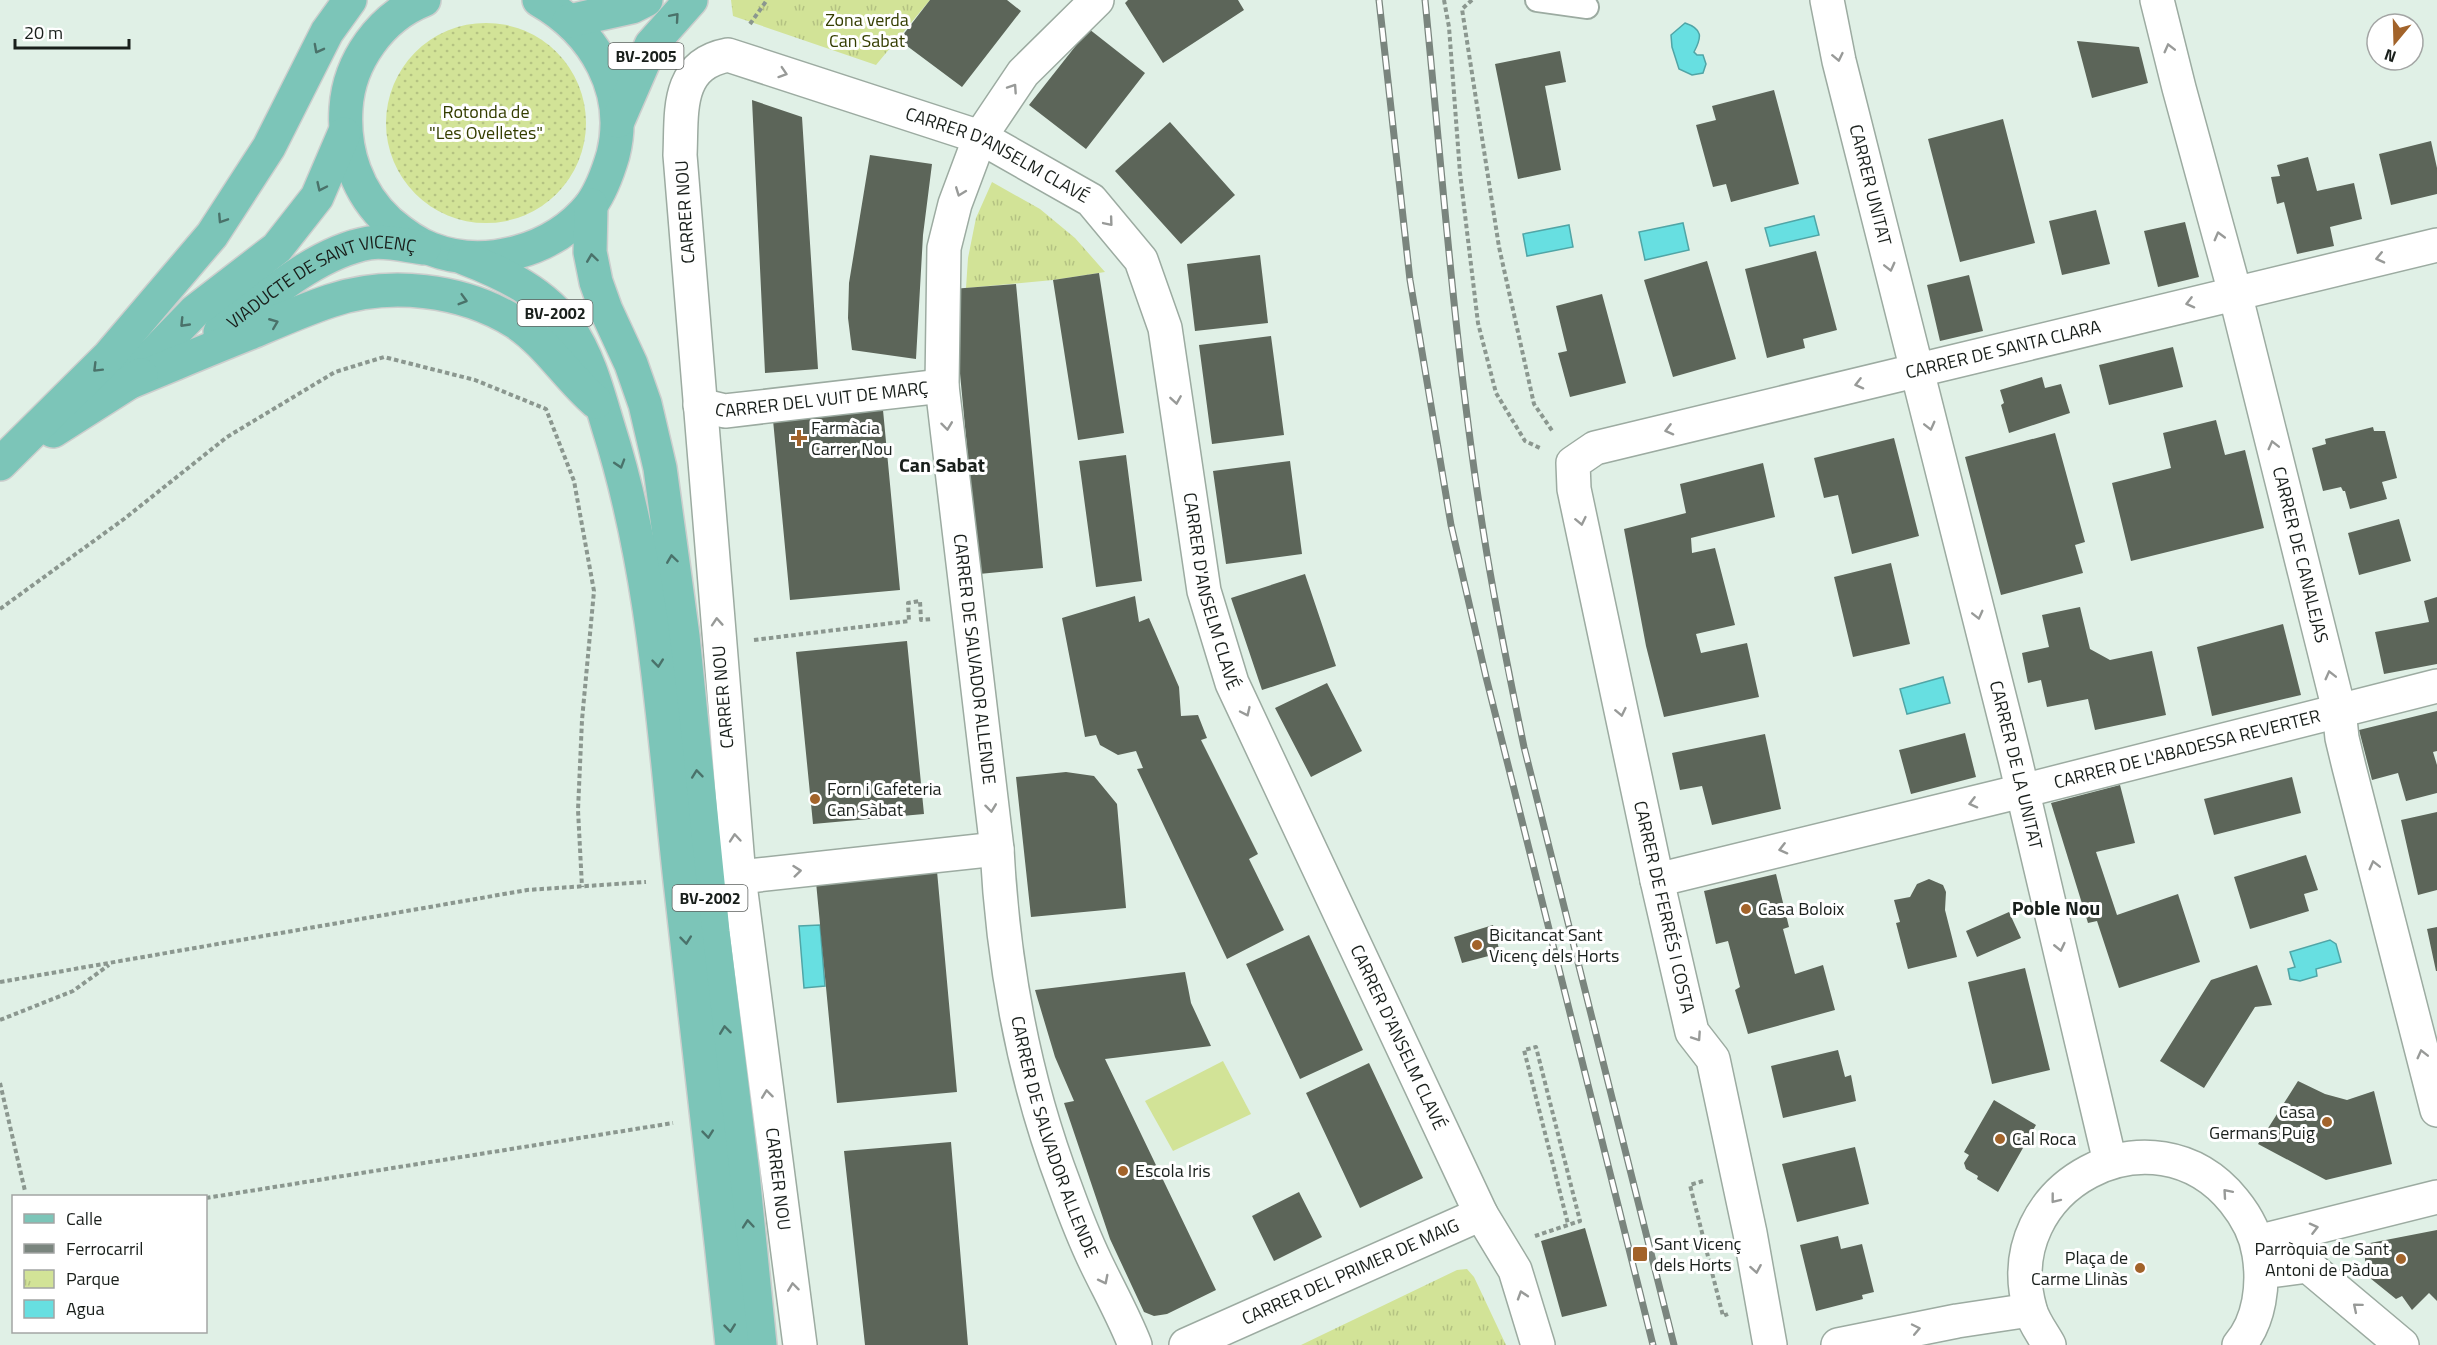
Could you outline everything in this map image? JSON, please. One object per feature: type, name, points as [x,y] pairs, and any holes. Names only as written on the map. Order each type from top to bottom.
[{"type":"main road","points":[[0,465],[110,356],[212,235],[269,147],[327,32],[350,0]]},
{"type":"main road","name":"BV-2002","points":[[464,258],[479,259],[517,252],[551,240],[591,204],[610,166],[617,123],[612,83],[603,62],[590,43],[556,10],[539,0]]},
{"type":"main road","points":[[569,21],[632,7],[646,0]]},
{"type":"main road","name":"BV-2005","points":[[617,123],[651,45],[691,0]]},
{"type":"main road","name":"BV-2002","points":[[418,1],[386,23],[366,46],[354,75],[346,104],[344,134],[360,185],[376,210],[410,239],[429,249],[464,258],[513,280],[545,302],[570,328],[593,374],[625,478],[657,656],[679,878],[732,1345]]},
{"type":"main road","name":"VIADUCTE DE SANT VICENÇ","points":[[123,385],[195,311],[277,248],[317,197],[344,134]]},
{"type":"main road","name":"BV-2002","points":[[591,204],[590,252],[596,282],[631,364],[645,404],[660,468],[683,636],[713,932],[743,1174],[760,1345]]},
{"type":"main road","name":"VIADUCTE DE SANT VICENÇ","points":[[0,465],[123,385],[217,334],[279,289],[342,249],[372,243],[429,249]]},
{"type":"main road","points":[[123,385],[332,300],[384,290],[410,289],[455,298],[487,308],[515,322],[537,339],[581,388],[603,408]]},
{"type":"street","name":"CARRER DE SALVADOR ALLENDE","points":[[1097,0],[1023,73],[980,137],[955,204],[944,248],[942,386],[997,849],[1000,902],[1022,1040],[1038,1105],[1064,1185],[1095,1262],[1135,1345]]},
{"type":"street","name":"CARRER UNITAT","points":[[1827,0],[1839,61],[1916,370]]},
{"type":"street","name":"CARRER DE CANALEJAS","points":[[2157,0],[2235,293],[2339,710],[2347,758],[2437,1110]]},
{"type":"street","name":"CARRER D'ANSELM CLAVÉ","points":[[713,58],[728,55],[980,137],[1091,200],[1141,260],[1165,328],[1204,591],[1232,683],[1481,1214],[1515,1270],[1538,1345]]},
{"type":"street","name":"CARRER NOU","points":[[713,58],[698,68],[687,82],[682,106],[680,155],[718,645],[739,877],[800,1345]]},
{"type":"street","name":"CARRER DE SANTA CLARA","points":[[1573,463],[1595,448],[2437,245]]},
{"type":"street","name":"CARRER DE LA UNITAT","points":[[1916,370],[2022,791],[2110,1162]]},
{"type":"street","name":"CARRER DEL VUIT DE MARÇ","points":[[700,405],[725,411],[942,386]]},
{"type":"street","name":"CARRER DE FERRÉS I COSTA","points":[[1573,463],[1574,489],[1657,880],[1692,1032],[1713,1059],[1770,1345]]},
{"type":"street","name":"CARRER DE L'ABADESSA REVERTER","points":[[1657,880],[2437,686]]},
{"type":"street","points":[[739,877],[997,849]]},
{"type":"street","points":[[2049,1345],[2030,1310],[2025,1278],[2028,1245],[2038,1220],[2064,1188],[2089,1170],[2110,1162],[2149,1157],[2188,1165],[2222,1186],[2246,1216],[2260,1257],[2257,1312],[2240,1345]]},
{"type":"street","points":[[2260,1257],[2437,1197]]},
{"type":"street","name":"CARRER DEL PRIMER DE MAIG","points":[[1186,1345],[1481,1214]]},
{"type":"street","points":[[2260,1257],[2308,1266],[2402,1345]]},
{"type":"street","points":[[1838,1345],[1957,1321],[2030,1310]]},
{"type":"lane","points":[[1537,0],[1587,7]]},
{"type":"path","points":[[1444,0],[1449,27],[1460,173],[1478,323],[1496,393],[1525,441],[1573,463]]},
{"type":"path","points":[[1473,0],[1462,9],[1499,247],[1534,404],[1573,463]]},
{"type":"path","points":[[0,609],[124,519],[226,437],[334,372],[384,357],[475,380],[546,409],[574,481],[594,591],[582,720],[578,810],[582,887]]},
{"type":"path","points":[[718,645],[909,621],[908,603],[920,601],[921,620],[932,619]]},
{"type":"path","points":[[0,982],[527,891],[679,878]]},
{"type":"path","points":[[0,1020],[73,991],[111,963]]},
{"type":"path","points":[[1536,1047],[1580,1221],[1568,1224],[1524,1050],[1536,1047]]},
{"type":"path","points":[[0,1083],[25,1191]]},
{"type":"path","points":[[207,1198],[707,1118]]},
{"type":"path","points":[[1690,1185],[1723,1316],[1763,1305]]},
{"type":"green space","name":"Zona verda Can Sabat","points":[[731,0],[930,0],[876,65],[733,16]]},
{"type":"green space","name":"Rotonda de \"Les Ovelletes\"","points":[[486,23],[515,27],[533,35],[557,52],[574,76],[582,94],[586,123],[582,152],[574,170],[557,194],[533,211],[515,219],[486,223],[457,219],[439,211],[415,194],[398,170],[390,152],[386,123],[390,94],[398,76],[415,52],[439,35],[457,27]]},
{"type":"green space","points":[[992,182],[1040,209],[1075,238],[1105,272],[1053,280],[966,288],[968,258],[976,218]]},
{"type":"green space","points":[[1223,1061],[1251,1114],[1173,1151],[1145,1101]]},
{"type":"green space","points":[[1467,1269],[1474,1277],[1506,1345],[1301,1345],[1457,1270]]},
{"type":"water","points":[[1685,23],[1698,31],[1699,38],[1694,52],[1697,55],[1703,55],[1706,64],[1703,73],[1692,75],[1679,69],[1671,35]]},
{"type":"water","points":[[1814,216],[1819,235],[1770,246],[1765,228]]},
{"type":"water","points":[[1683,223],[1689,250],[1645,260],[1639,232]]},
{"type":"water","points":[[1569,225],[1573,247],[1527,256],[1523,234]]},
{"type":"water","points":[[1943,677],[1950,703],[1907,714],[1900,689]]},
{"type":"water","points":[[820,925],[825,986],[804,988],[799,926]]},
{"type":"water","points":[[2330,940],[2336,944],[2341,962],[2316,969],[2317,976],[2300,981],[2290,979],[2288,969],[2295,967],[2290,952]]},
{"type":"building","points":[[930,0],[1007,0],[1021,11],[962,87],[899,40]]},
{"type":"building","points":[[1128,0],[1238,0],[1244,10],[1163,63],[1125,3]]},
{"type":"building","points":[[1089,29],[1145,73],[1086,149],[1029,105]]},
{"type":"building","points":[[2077,41],[2139,47],[2148,83],[2092,98]]},
{"type":"building","points":[[1560,51],[1566,82],[1545,86],[1561,170],[1518,179],[1495,64]]},
{"type":"building","points":[[1774,90],[1799,184],[1731,202],[1726,184],[1713,187],[1696,125],[1716,120],[1712,106]]},
{"type":"building","points":[[752,100],[802,117],[818,369],[765,373]]},
{"type":"building","points":[[2003,119],[2035,243],[1960,262],[1928,139]]},
{"type":"building","points":[[1170,122],[1235,195],[1181,244],[1115,171]]},
{"type":"building","points":[[2431,141],[2437,168],[2437,194],[2391,205],[2379,154]]},
{"type":"building","points":[[870,155],[932,164],[923,235],[916,359],[852,350],[848,318],[849,283]]},
{"type":"building","points":[[2308,157],[2317,191],[2354,183],[2362,219],[2330,227],[2334,246],[2297,254],[2284,202],[2277,204],[2271,177],[2280,176],[2277,165]]},
{"type":"building","points":[[2096,210],[2110,264],[2062,275],[2049,221]]},
{"type":"building","points":[[2185,222],[2199,277],[2158,287],[2144,231]]},
{"type":"building","points":[[1816,251],[1837,330],[1803,339],[1805,348],[1767,358],[1745,269]]},
{"type":"building","points":[[1260,255],[1268,323],[1195,331],[1187,264]]},
{"type":"building","points":[[1707,261],[1736,359],[1673,377],[1644,280]]},
{"type":"building","points":[[1099,273],[1124,433],[1078,440],[1053,280]]},
{"type":"building","points":[[1969,275],[1983,331],[1940,341],[1927,285]]},
{"type":"building","points":[[1016,284],[1043,568],[979,574],[952,289]]},
{"type":"building","points":[[1602,294],[1626,383],[1570,397],[1558,353],[1567,351],[1556,306]]},
{"type":"building","points":[[1271,336],[1284,435],[1212,444],[1199,345]]},
{"type":"building","points":[[2173,347],[2183,387],[2109,405],[2099,365]]},
{"type":"building","points":[[2042,377],[2045,388],[2061,384],[2070,413],[2009,433],[2001,405],[2004,403],[2000,390]]},
{"type":"building","points":[[883,410],[900,590],[790,600],[773,420]]},
{"type":"building","points":[[2216,420],[2225,455],[2245,450],[2264,528],[2131,561],[2112,483],[2171,468],[2163,433]]},
{"type":"building","points":[[2373,427],[2374,431],[2385,431],[2397,478],[2382,482],[2387,499],[2350,509],[2345,491],[2341,487],[2323,491],[2312,448],[2326,444],[2325,439]]},
{"type":"building","points":[[2055,433],[2085,542],[2075,545],[2083,573],[2001,595],[1965,457]]},
{"type":"building","points":[[1894,438],[1919,536],[1852,554],[1838,495],[1824,498],[1814,458]]},
{"type":"building","points":[[1126,455],[1142,581],[1096,587],[1079,461]]},
{"type":"building","points":[[1290,461],[1302,554],[1226,564],[1213,471]]},
{"type":"building","points":[[1763,463],[1775,517],[1691,538],[1692,553],[1715,548],[1735,625],[1696,634],[1701,653],[1747,643],[1759,697],[1664,717],[1646,646],[1624,529],[1686,513],[1680,484]]},
{"type":"building","points":[[2399,519],[2411,561],[2359,575],[2348,533]]},
{"type":"building","points":[[1891,563],[1910,644],[1853,657],[1834,577]]},
{"type":"building","points":[[1305,574],[1336,666],[1262,690],[1231,598]]},
{"type":"building","points":[[1135,596],[1139,622],[1149,618],[1179,687],[1181,716],[1198,715],[1207,738],[1201,740],[1258,854],[1249,859],[1284,930],[1227,959],[1137,769],[1143,768],[1136,751],[1118,755],[1100,745],[1096,735],[1085,737],[1062,618]]},
{"type":"building","points":[[2437,597],[2437,664],[2384,674],[2375,632],[2429,622],[2424,601]]},
{"type":"building","points":[[2080,607],[2090,649],[2110,660],[2152,651],[2166,715],[2095,730],[2088,699],[2047,707],[2041,680],[2028,683],[2022,653],[2049,647],[2042,615]]},
{"type":"building","points":[[2283,624],[2301,695],[2212,716],[2197,647]]},
{"type":"building","points":[[907,641],[924,814],[813,824],[796,652]]},
{"type":"building","points":[[1327,683],[1362,751],[1311,777],[1275,708]]},
{"type":"building","points":[[2437,711],[2437,751],[2433,752],[2437,765],[2437,793],[2406,801],[2398,773],[2372,780],[2359,730]]},
{"type":"building","points":[[1965,733],[1976,777],[1911,794],[1899,750]]},
{"type":"building","points":[[1765,734],[1781,809],[1712,825],[1702,786],[1680,790],[1672,753]]},
{"type":"building","points":[[1066,772],[1094,776],[1117,804],[1126,908],[1031,917],[1016,777]]},
{"type":"building","points":[[2292,777],[2301,813],[2214,835],[2204,799]]},
{"type":"building","points":[[2120,785],[2135,843],[2096,852],[2117,915],[2178,894],[2200,962],[2119,988],[2097,921],[2088,923],[2051,803]]},
{"type":"building","points":[[2437,812],[2437,890],[2418,895],[2401,820]]},
{"type":"building","points":[[2306,855],[2318,890],[2304,894],[2309,911],[2250,929],[2234,877]]},
{"type":"building","points":[[937,871],[957,1092],[837,1103],[816,882]]},
{"type":"building","points":[[1776,874],[1789,927],[1783,929],[1795,974],[1823,965],[1835,1010],[1748,1034],[1735,990],[1740,987],[1728,941],[1716,944],[1704,891]]},
{"type":"building","points":[[1929,879],[1943,885],[1946,892],[1945,910],[1957,957],[1908,969],[1896,923],[1900,922],[1894,900],[1910,897],[1917,884]]},
{"type":"building","points":[[2009,912],[2021,938],[1977,957],[1966,931]]},
{"type":"building","name":"Bicitancat Sant Vicenç dels Horts","points":[[1493,925],[1500,953],[1462,963],[1454,937]]},
{"type":"building","points":[[2437,927],[2437,971],[2436,971],[2427,929]]},
{"type":"building","points":[[1309,935],[1363,1050],[1300,1079],[1246,964]]},
{"type":"building","points":[[2257,965],[2272,1005],[2255,1007],[2204,1088],[2160,1061],[2211,980]]},
{"type":"building","points":[[2025,968],[2050,1070],[1992,1084],[1968,982]]},
{"type":"building","name":"Escola Iris","points":[[1185,972],[1191,1003],[1211,1046],[1105,1059],[1216,1290],[1167,1314],[1154,1316],[1144,1312],[1110,1239],[1064,1103],[1074,1101],[1055,1057],[1035,990]]},
{"type":"building","points":[[1838,1050],[1845,1077],[1851,1075],[1856,1101],[1783,1118],[1771,1066]]},
{"type":"building","points":[[1369,1063],[1423,1178],[1360,1208],[1306,1093]]},
{"type":"building","name":"Casa Germans Puig","points":[[2298,1081],[2325,1094],[2347,1100],[2374,1091],[2392,1164],[2326,1180],[2258,1144]]},
{"type":"building","name":"Cal Roca","points":[[1994,1100],[2036,1125],[1998,1192],[1977,1179],[1978,1176],[1966,1169],[1964,1163],[1969,1155],[1964,1152]]},
{"type":"building","points":[[951,1142],[968,1345],[865,1345],[844,1151]]},
{"type":"building","points":[[1855,1147],[1869,1204],[1797,1222],[1782,1164]]},
{"type":"building","points":[[1299,1192],[1322,1237],[1274,1261],[1252,1216]]},
{"type":"building","name":"Sant Vicenç dels Horts","points":[[1585,1228],[1607,1306],[1562,1317],[1541,1241]]},
{"type":"building","name":"Parròquia de Sant Antoni de Pàdua","points":[[2437,1230],[2437,1301],[2429,1293],[2412,1310],[2402,1296],[2396,1299],[2365,1274],[2365,1244]]},
{"type":"building","points":[[1838,1236],[1841,1249],[1862,1244],[1874,1292],[1862,1295],[1863,1299],[1816,1311],[1800,1245]]},
{"type":"railway","points":[[1379,0],[1410,280],[1451,525],[1486,677],[1653,1345]]},
{"type":"railway","points":[[1425,0],[1466,407],[1498,619],[1524,747],[1674,1345]]},
{"type":"place","name":"Farmàcia Carrer Nou","points":[[799,438]]},
{"type":"place","name":"Forn i Cafeteria Can Sàbat","points":[[815,799]]},
{"type":"place","name":"Casa Boloix","points":[[1746,909]]},
{"type":"place","name":"Bicitancat Sant Vicenç dels Horts","points":[[1477,945]]},
{"type":"place","name":"Casa Germans Puig","points":[[2327,1122]]},
{"type":"place","name":"Cal Roca","points":[[2000,1139]]},
{"type":"place","name":"Escola Iris","points":[[1123,1171]]},
{"type":"place","name":"Sant Vicenç dels Horts","points":[[1640,1254]]},
{"type":"place","name":"Parròquia de Sant Antoni de Pàdua","points":[[2401,1259]]},
{"type":"place","name":"Plaça de Carme Llinàs","points":[[2140,1268]]},
{"type":"district","name":"Can Sabat","points":[[942,465]]},
{"type":"district","name":"Poble Nou","points":[[2056,908]]}]
